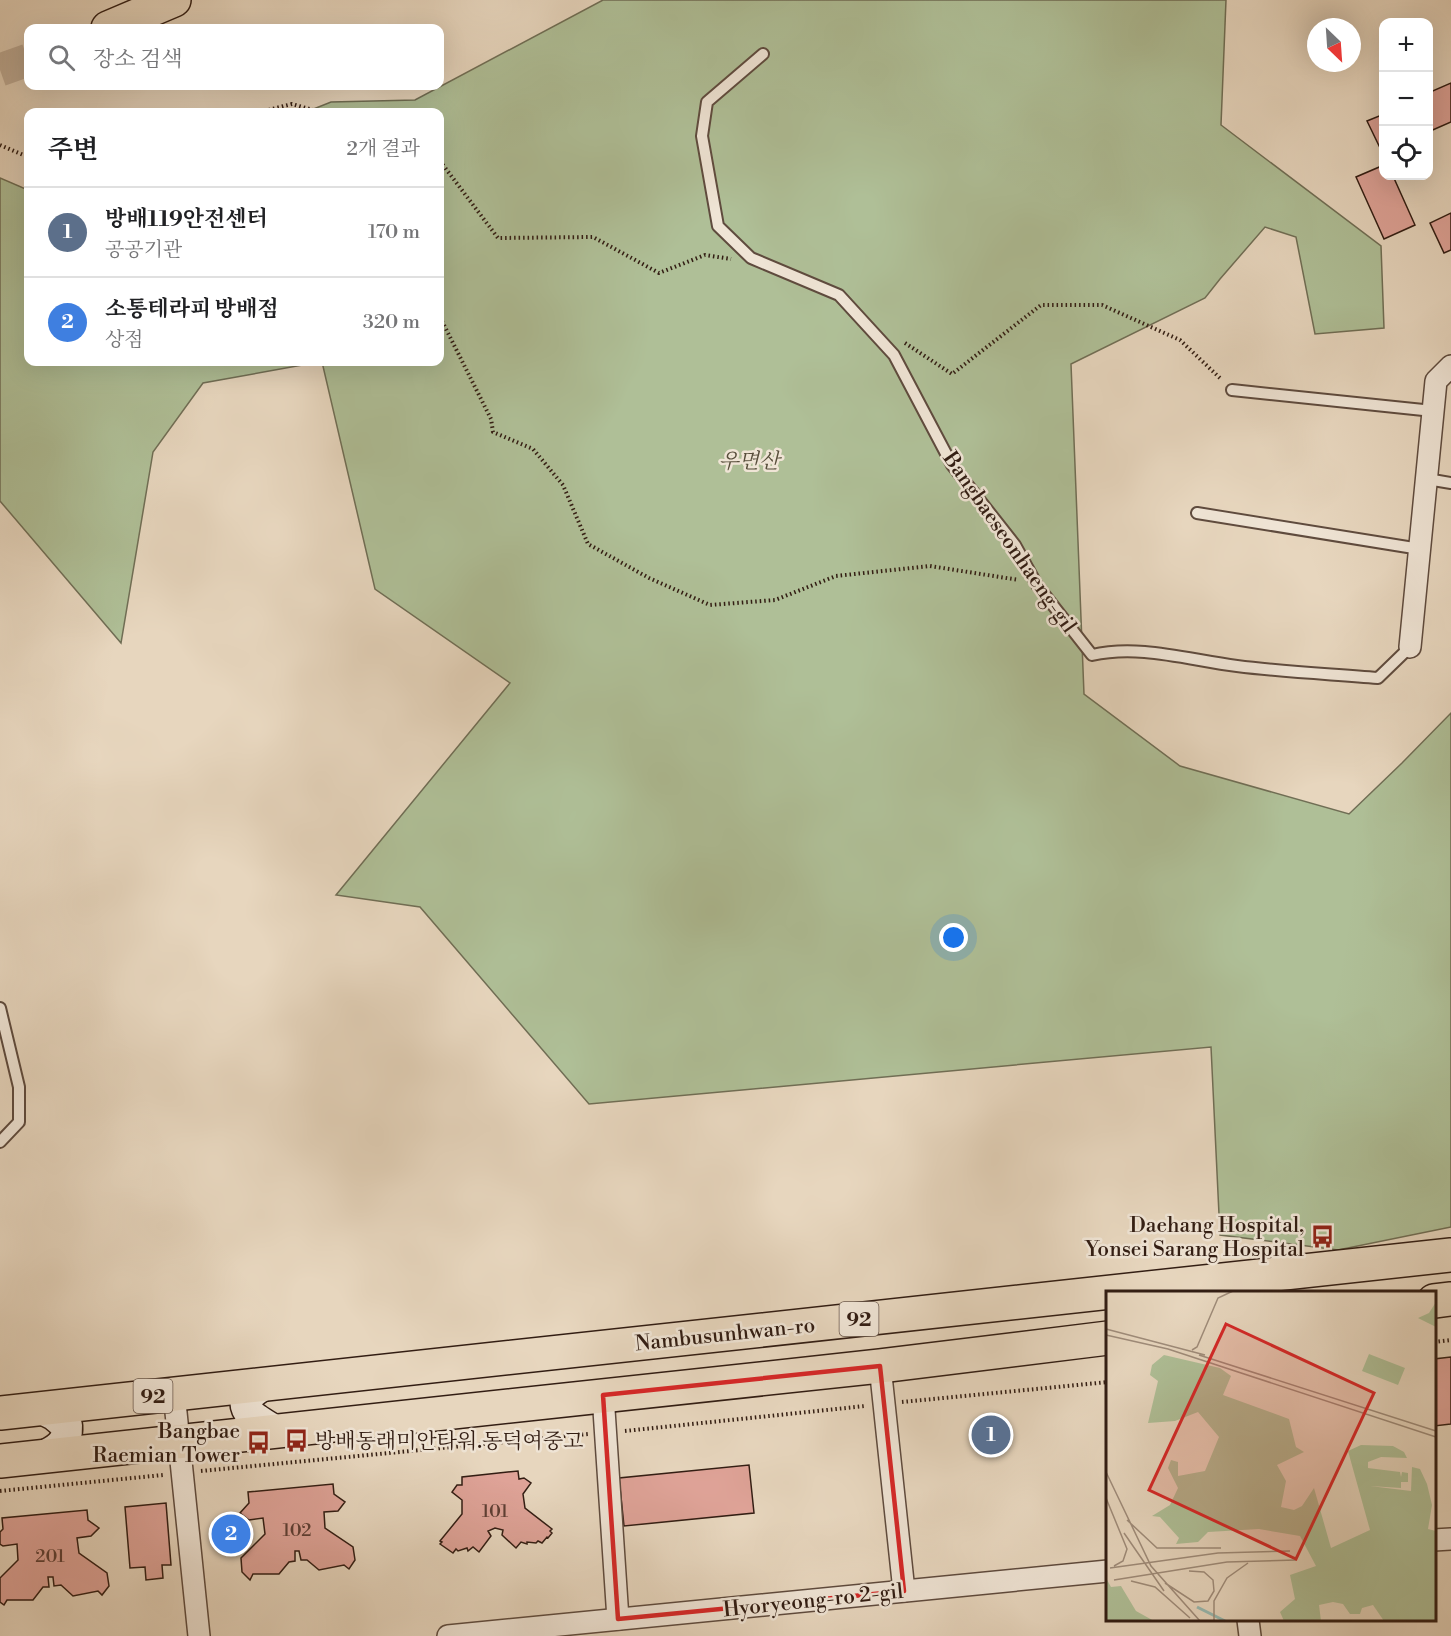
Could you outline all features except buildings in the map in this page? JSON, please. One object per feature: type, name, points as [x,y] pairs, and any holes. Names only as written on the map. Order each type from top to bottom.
[{"type":"main road","points":[[117,24],[174,0]]},
{"type":"main road","name":"Nambusunhwan-ro","points":[[1120,1291],[1451,1255]]},
{"type":"main road","name":"Nambusunhwan-ro","points":[[0,1413],[1106,1293]]},
{"type":"main road","points":[[1436,1301],[1451,1299]]},
{"type":"main road","name":"92","points":[[0,1461],[880,1366],[1106,1338]]},
{"type":"main road","points":[[266,1384],[254,1390],[245,1403],[252,1416],[274,1430]]},
{"type":"main road","points":[[40,1408],[54,1415],[67,1426],[68,1435],[65,1442],[43,1456]]},
{"type":"street","name":"Bangbaeseonhaeng-gil","points":[[1410,647],[1436,381],[1451,366]]},
{"type":"street","points":[[880,1366],[904,1590]]},
{"type":"street","points":[[174,1393],[199,1636]]},
{"type":"street","points":[[603,1395],[618,1619]]},
{"type":"street","points":[[1436,1540],[1451,1539]]},
{"type":"street","name":"Hyoryeong-ro 2-gil","points":[[448,1636],[1106,1571]]},
{"type":"street","points":[[1248,1621],[1250,1636]]},
{"type":"lane","name":"Bangbaeseonhaeng-gil","points":[[763,54],[707,102],[702,136],[718,226],[751,258],[839,295],[894,355],[952,465],[1015,545],[1037,585],[1092,655],[1108,651],[1176,655],[1236,666],[1378,678],[1410,647]]},
{"type":"lane","points":[[1232,390],[1433,411]]},
{"type":"lane","points":[[1427,479],[1451,483]]},
{"type":"lane","points":[[1197,513],[1420,549]]},
{"type":"lane","points":[[0,1008],[19,1087],[19,1122],[0,1142]]},
{"type":"path","points":[[276,108],[292,104],[306,108]]},
{"type":"path","points":[[0,145],[24,155]]},
{"type":"path","points":[[444,325],[491,419],[493,432],[533,449],[563,485],[588,544],[649,578],[710,605],[776,600],[836,576],[930,566],[1004,577],[1037,585]]},
{"type":"path","points":[[1436,1342],[1451,1340]]},
{"type":"path","points":[[0,1491],[1106,1382]]},
{"type":"highlighted area","points":[[880,1366],[904,1591],[618,1619],[603,1395]]},
{"type":"green space","name":"우면산","points":[[603,0],[1226,0],[1221,125],[1381,246],[1384,328],[1315,334],[1296,237],[1265,227],[1205,298],[1071,364],[1084,694],[1180,766],[1349,814],[1451,713],[1451,1227],[1338,1250],[1220,1235],[1211,1047],[589,1104],[420,907],[336,895],[510,683],[375,589],[323,366],[444,366],[444,108],[316,108],[331,102],[415,100],[434,90],[444,90],[444,85]]},
{"type":"green space","points":[[0,178],[24,188],[24,366],[297,366],[203,383],[153,452],[121,643],[0,501]]},
{"type":"tunnel","points":[[0,70],[24,61]]},
{"type":"place","name":"Daehang Hospital, Yonsei Sarang Hospital","points":[[1322,1237]]},
{"type":"place","name":"방배119안전센터","points":[[991,1435]]},
{"type":"place","name":"방배동래미안타워.동덕여중고","points":[[297,1441]]},
{"type":"place","name":"Bangbae Raemian Tower","points":[[258,1443]]},
{"type":"place","name":"소통테라피 방배점","points":[[231,1534]]}]
